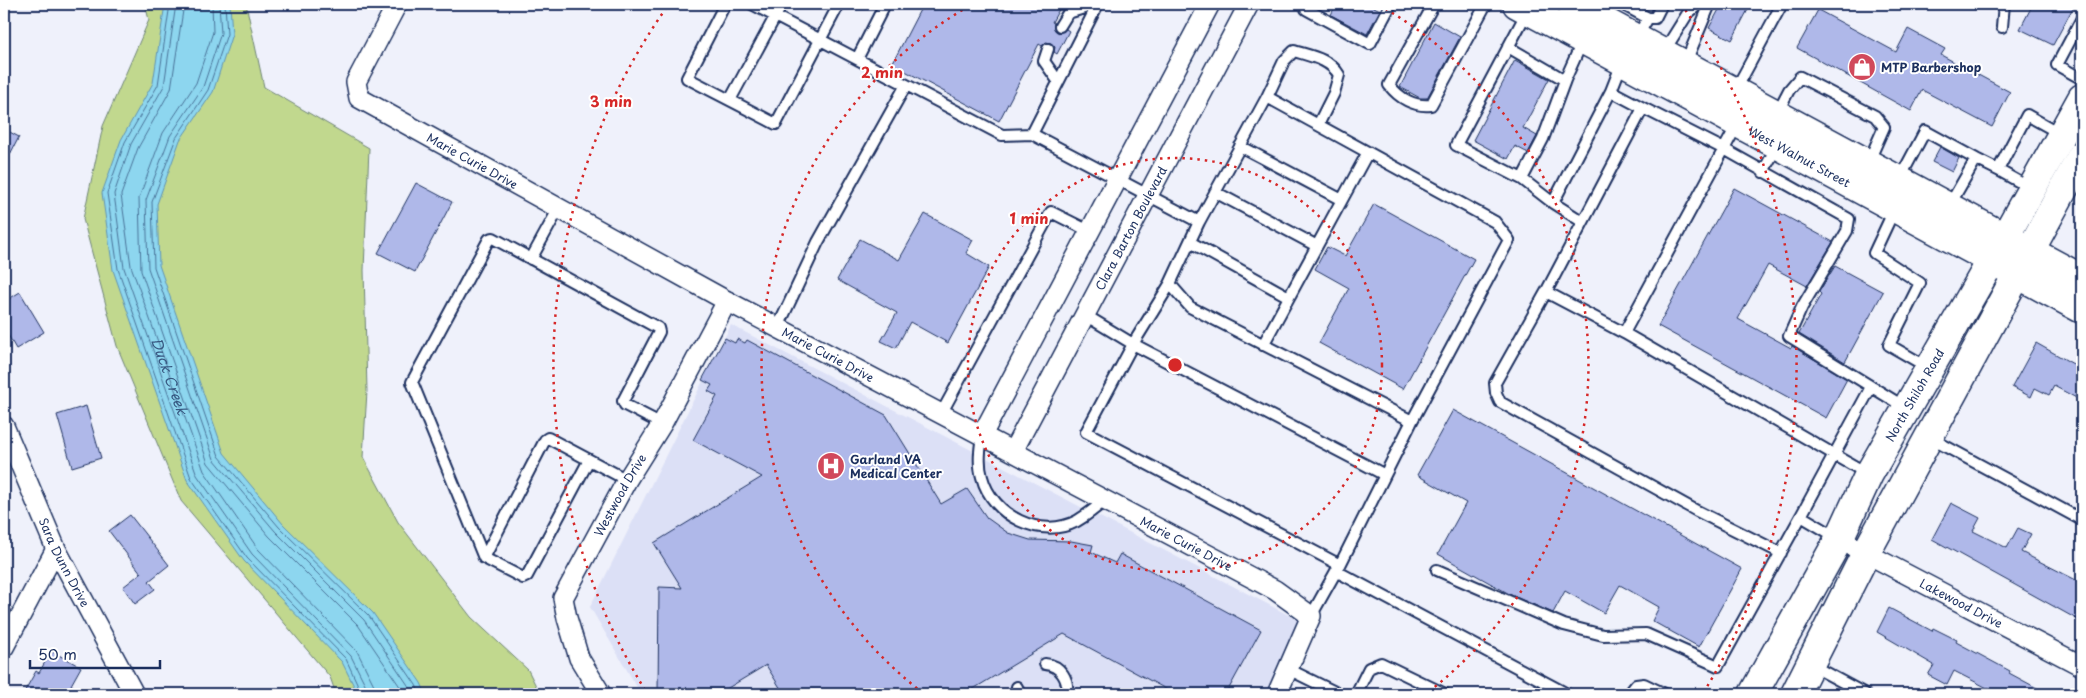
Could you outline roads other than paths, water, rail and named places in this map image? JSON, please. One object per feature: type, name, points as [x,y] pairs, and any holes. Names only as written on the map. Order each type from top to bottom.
[{"type":"main road","name":"West Walnut Street","points":[[1572,4],[1633,44],[1738,122],[1896,208],[1999,249],[2023,262],[2082,308]]},
{"type":"main road","name":"West Walnut Street","points":[[1526,6],[1583,39],[1633,44],[1673,59],[1949,207],[1999,249]]},
{"type":"main road","name":"North Shiloh Road","points":[[1753,694],[1839,539],[1869,474],[1999,249],[2082,98]]},
{"type":"main road","points":[[1794,694],[1866,553],[2082,155]]},
{"type":"main road","name":"West Walnut Street","points":[[2023,262],[2082,279]]},
{"type":"street","name":"Marie Curie Drive","points":[[397,4],[356,82],[359,98],[727,300],[1275,590],[1311,616]]},
{"type":"street","name":"Clara Barton Boulevard","points":[[1013,451],[1249,4]]},
{"type":"street","points":[[982,435],[1205,6]]},
{"type":"street","name":"Westwood Drive","points":[[601,694],[579,658],[563,598],[627,480],[662,424],[727,300]]},
{"type":"street","name":"Sara Dunn Drive","points":[[4,426],[56,549],[134,694]]},
{"type":"street","name":"Lakewood Drive","points":[[1839,539],[2082,666]]},
{"type":"street","points":[[4,647],[56,549]]},
{"type":"street","points":[[1277,694],[1311,616]]},
{"type":"lane","points":[[725,4],[687,78],[776,124],[839,4]]},
{"type":"lane","points":[[752,4],[1002,135],[1032,134],[1199,222]]},
{"type":"lane","points":[[730,100],[782,4]]},
{"type":"lane","points":[[857,59],[885,4]]},
{"type":"lane","points":[[1060,26],[1068,13],[1098,4]]},
{"type":"lane","points":[[1032,134],[1098,4]]},
{"type":"lane","points":[[1309,4],[1306,9],[1370,44],[1391,4]]},
{"type":"lane","points":[[1434,4],[1390,85],[1396,94],[1419,106],[1431,105],[1486,4]]},
{"type":"lane","points":[[1622,4],[1633,44]]},
{"type":"lane","points":[[1553,203],[1633,44],[1655,18],[1662,4]]},
{"type":"lane","points":[[1673,59],[1688,13],[1699,4]]},
{"type":"lane","points":[[1673,59],[1710,4]]},
{"type":"lane","points":[[1735,92],[1782,4]]},
{"type":"lane","points":[[2002,26],[2004,4]]},
{"type":"lane","points":[[1526,6],[1508,47],[1456,145],[1522,180],[1583,222]]},
{"type":"lane","points":[[2082,18],[2057,65],[2082,79]]},
{"type":"lane","points":[[1522,180],[1543,139],[1583,39]]},
{"type":"lane","points":[[1508,47],[1565,80]]},
{"type":"lane","points":[[1048,49],[1044,61],[1058,81]]},
{"type":"lane","points":[[1318,125],[1334,93],[1339,75],[1334,66],[1294,50],[1284,61],[1267,97],[1199,222],[1170,284],[1133,344],[1086,432],[1567,694]]},
{"type":"lane","points":[[1776,114],[1789,90],[1800,77],[1875,116],[1884,127],[1868,164]]},
{"type":"lane","points":[[778,327],[818,242],[906,85]]},
{"type":"lane","points":[[1611,91],[1724,149],[1849,219],[1847,231],[1802,307],[1789,336],[1907,408]]},
{"type":"lane","points":[[1267,97],[1495,222],[1510,240],[1412,421],[1338,568],[1311,616]]},
{"type":"lane","points":[[1643,108],[1546,292],[1495,383],[1496,393],[1500,402],[1689,506],[1781,553]]},
{"type":"lane","points":[[1998,170],[2026,115],[2062,134]]},
{"type":"lane","points":[[1624,333],[1738,122]]},
{"type":"lane","points":[[1899,180],[1925,131],[2032,189]]},
{"type":"lane","points":[[1764,172],[1778,144]]},
{"type":"lane","points":[[1240,146],[1342,200]]},
{"type":"lane","points":[[1263,345],[1368,152]]},
{"type":"lane","points":[[1949,207],[1976,159]]},
{"type":"lane","points":[[1215,192],[1317,246]]},
{"type":"lane","points":[[531,259],[559,208]]},
{"type":"lane","points":[[1896,208],[1874,253],[1920,282],[1889,345],[1930,368]]},
{"type":"lane","points":[[941,414],[1051,212],[1089,232]]},
{"type":"lane","points":[[589,460],[527,576],[523,578],[484,558],[412,382],[489,240],[493,238],[658,328],[659,332],[623,401],[625,406],[662,424]]},
{"type":"lane","points":[[1190,242],[1289,296]]},
{"type":"lane","points":[[1170,284],[1190,307],[1412,421]]},
{"type":"lane","points":[[1546,292],[1624,333],[1869,474]]},
{"type":"lane","points":[[1084,315],[1133,344],[1385,474]]},
{"type":"lane","points":[[1437,570],[1564,625],[1603,635],[1646,634],[1718,666],[1871,386]]},
{"type":"lane","points":[[982,435],[980,454],[982,477],[992,499],[1008,515],[1030,526],[1053,528],[1076,522],[1105,500]]},
{"type":"lane","points":[[1929,437],[2082,520]]},
{"type":"lane","points":[[484,558],[545,440],[548,438],[627,480]]},
{"type":"lane","points":[[1801,516],[1839,539]]},
{"type":"lane","points":[[1356,694],[1369,668],[1381,663],[1445,694]]},
{"type":"lane","points":[[1045,664],[1057,668],[1062,673],[1069,693]]},
{"type":"lane","points":[[1810,664],[1865,694]]},
{"type":"lane","points":[[1288,669],[1339,694]]},
{"type":"lane","points":[[1629,694],[1636,685],[1644,684],[1665,694]]},
{"type":"water","name":"Duck Creek","points":[[165,4],[230,4],[232,34],[213,92],[180,140],[157,204],[159,265],[224,453],[283,524],[373,613],[421,683],[426,694],[358,694],[342,662],[244,561],[187,480],[113,270],[102,193],[121,140],[153,83]]},
{"type":"place","name":"MTP Barbershop","points":[[1862,67]]},
{"type":"place","name":"Garland VA Medical Center","points":[[831,466]]}]
